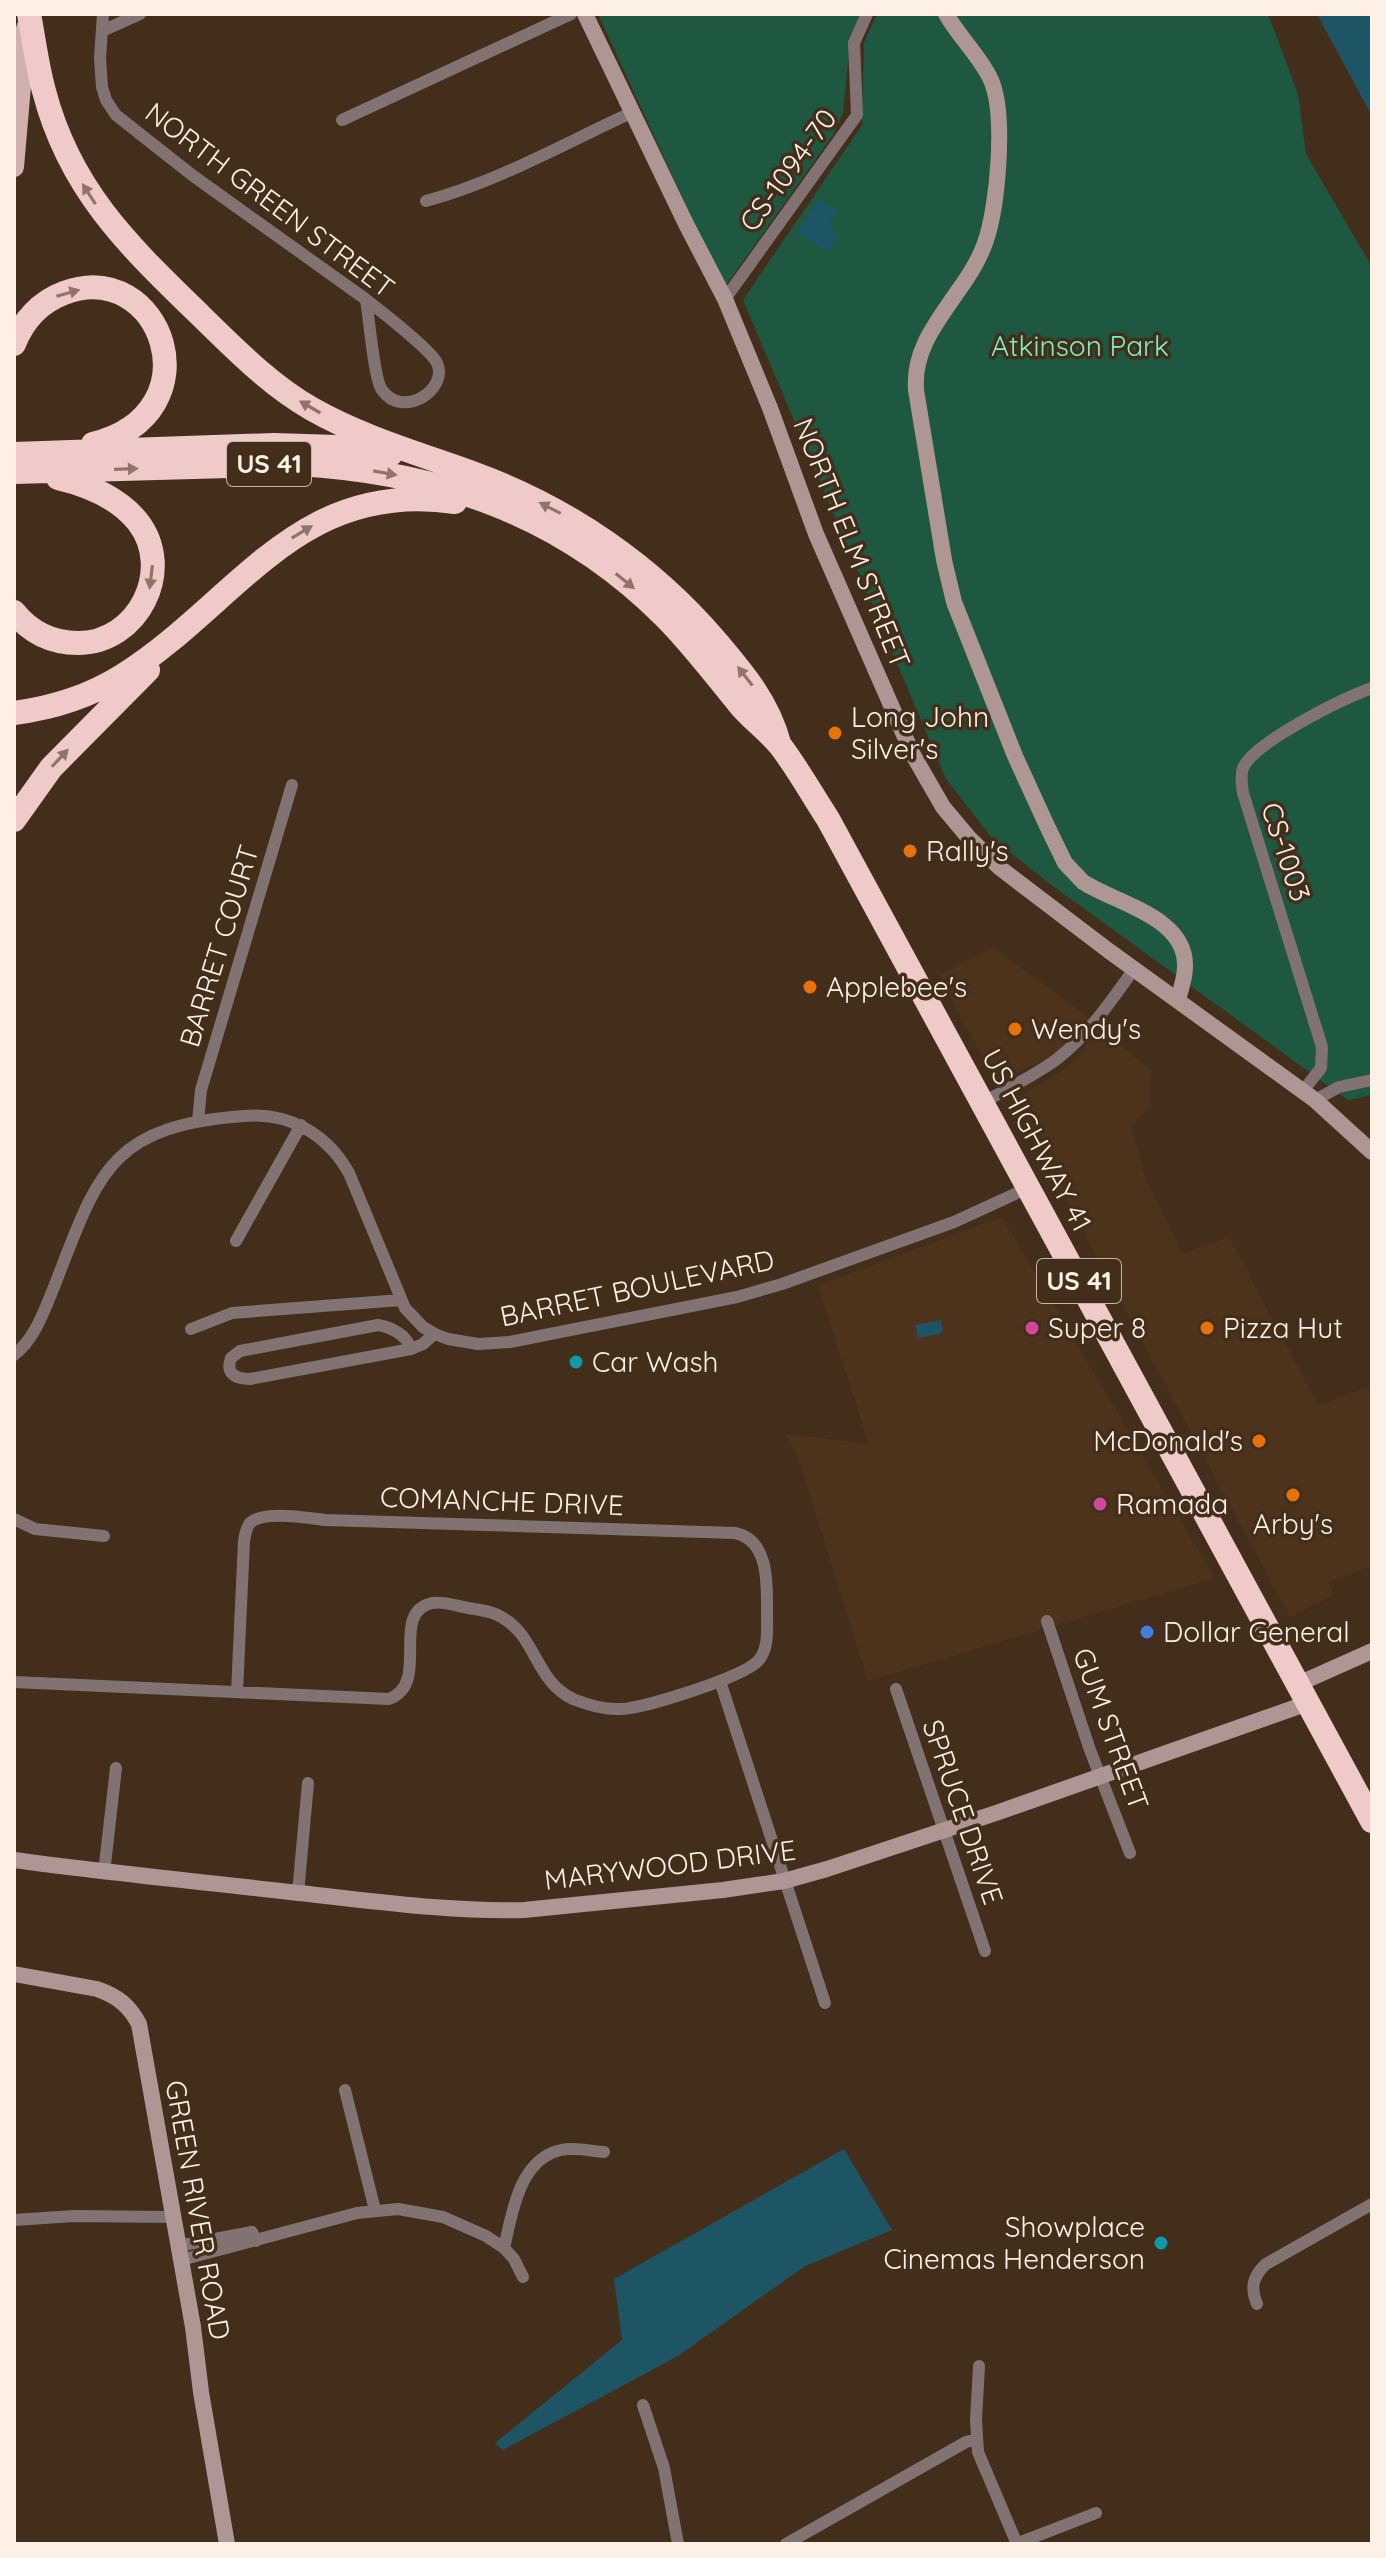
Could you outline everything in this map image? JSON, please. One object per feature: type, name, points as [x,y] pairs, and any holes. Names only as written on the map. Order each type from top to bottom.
[{"type":"highway","points":[[28,14],[44,91],[63,146],[91,198],[129,245],[238,352],[286,392],[354,430],[433,461]]},
{"type":"highway","points":[[14,344],[24,325],[41,306],[62,294],[86,288],[112,291],[134,302],[151,320],[162,343],[164,377],[160,394],[145,417],[131,429],[108,441],[56,452]]},
{"type":"highway","name":"US 41","points":[[16,466],[56,452],[306,445],[433,461],[476,475],[581,525],[674,595],[752,684],[770,714],[780,745]]},
{"type":"highway","points":[[14,612],[27,626],[51,639],[86,643],[104,639],[120,630],[144,604],[153,570],[152,552],[146,536],[136,520],[117,502],[74,482],[16,466]]},
{"type":"highway","name":"US 41","points":[[16,466],[334,466],[417,480],[512,510],[575,546],[633,588],[666,618],[755,722],[780,745]]},
{"type":"highway","points":[[14,713],[68,702],[122,676],[307,528],[359,508],[412,498],[512,510]]},
{"type":"highway","points":[[14,820],[36,787],[68,750],[240,580]]},
{"type":"highway","name":"US HIGHWAY 41","points":[[780,745],[828,819],[1303,1694],[1366,1794],[1372,1821]]},
{"type":"main road","points":[[14,167],[28,14]]},
{"type":"street","name":"NORTH GREEN STREET","points":[[103,14],[102,87],[116,115],[192,175],[366,300],[418,343],[437,363],[438,374],[428,394],[416,402],[403,403],[392,399],[382,390],[376,378],[366,300]]},
{"type":"street","points":[[102,31],[140,14]]},
{"type":"street","points":[[342,120],[571,14]]},
{"type":"street","name":"NORTH ELM STREET","points":[[585,14],[725,299],[770,408],[816,534],[886,697],[931,790],[955,823],[984,853],[1134,969],[1309,1096],[1372,1152]]},
{"type":"street","name":"CS-1094-70","points":[[725,299],[857,115],[854,43],[867,14]]},
{"type":"street","points":[[946,14],[988,73],[995,92],[999,124],[994,206],[986,241],[970,274],[926,340],[916,369],[916,390],[944,560],[961,622],[1015,756],[1059,852],[1083,882],[1158,920],[1172,932],[1185,962],[1178,999]]},
{"type":"street","points":[[426,201],[452,194],[533,161],[633,112]]},
{"type":"street","name":"CS-1003","points":[[1309,1096],[1321,1068],[1322,1047],[1243,793],[1243,766],[1262,749],[1319,712],[1372,688]]},
{"type":"street","name":"BARRET COURT","points":[[198,1121],[201,1090],[292,785]]},
{"type":"street","points":[[982,1103],[1064,1053],[1092,1024],[1134,969]]},
{"type":"street","points":[[1309,1096],[1372,1080]]},
{"type":"street","points":[[14,1355],[22,1349],[36,1328],[79,1222],[107,1171],[124,1152],[144,1138],[167,1128],[253,1115],[277,1117],[301,1125],[324,1139],[342,1160],[401,1300],[413,1318],[434,1334],[411,1349],[250,1379],[237,1379],[232,1375],[229,1368],[231,1358],[240,1351],[378,1325],[395,1330],[411,1349]]},
{"type":"street","points":[[236,1241],[301,1125]]},
{"type":"street","name":"BARRET BOULEVARD","points":[[434,1334],[462,1343],[510,1342],[737,1297],[787,1283],[954,1222],[1028,1188]]},
{"type":"street","points":[[191,1329],[232,1313],[401,1300]]},
{"type":"street","name":"COMANCHE DRIVE","points":[[237,1692],[246,1530],[258,1518],[273,1516],[744,1534],[756,1542],[762,1558],[767,1638],[757,1662],[720,1681]]},
{"type":"street","points":[[14,1519],[35,1529],[104,1536]]},
{"type":"street","points":[[14,1682],[389,1699],[403,1691],[409,1675],[410,1636],[416,1614],[425,1606],[442,1603],[483,1610],[502,1617],[525,1639],[553,1685],[572,1698],[594,1706],[618,1709],[644,1706],[720,1681],[825,2003]]},
{"type":"street","name":"GUM STREET","points":[[1047,1621],[1130,1853]]},
{"type":"street","name":"MARYWOOD DRIVE","points":[[14,1860],[104,1873],[298,1893],[457,1909],[509,1911],[784,1881],[943,1831],[1101,1775],[1303,1694],[1372,1651]]},
{"type":"street","name":"SPRUCE DRIVE","points":[[896,1689],[985,1951]]},
{"type":"street","points":[[104,1873],[116,1768]]},
{"type":"street","points":[[298,1893],[308,1783]]},
{"type":"street","name":"GREEN RIVER ROAD","points":[[14,1974],[97,1989],[121,2000],[134,2014],[142,2035],[227,2544]]},
{"type":"street","points":[[345,2090],[375,2210]]},
{"type":"street","points":[[504,2248],[520,2191],[539,2161],[563,2150],[604,2152]]},
{"type":"street","points":[[1257,2304],[1253,2285],[1266,2264],[1372,2204]]},
{"type":"street","points":[[179,2253],[252,2232],[256,2241],[375,2210],[398,2209],[443,2217],[486,2236],[504,2248],[523,2277]]},
{"type":"street","points":[[14,2220],[74,2216],[172,2217]]},
{"type":"street","points":[[979,2366],[976,2439],[981,2461],[1016,2544],[1096,2513]]},
{"type":"street","points":[[643,2405],[664,2468],[678,2544]]},
{"type":"street","points":[[786,2544],[976,2439]]},
{"type":"shaded area","points":[[993,947],[1090,1019],[1057,1052],[997,1085],[939,975]]},
{"type":"shaded area","points":[[1098,1028],[1151,1070],[1150,1107],[1131,1127],[1147,1183],[1183,1254],[1229,1237],[1318,1405],[1372,1386],[1372,1566],[1328,1582],[1335,1595],[1290,1617],[1013,1100],[1062,1071],[1081,1054]]},
{"type":"shaded area","points":[[1002,1217],[1215,1578],[868,1681],[798,1457],[785,1434],[869,1444],[818,1286]]},
{"type":"green space","points":[[598,14],[861,14],[850,41],[843,113],[833,135],[724,288]]},
{"type":"green space","name":"Atkinson Park","points":[[877,14],[1268,14],[1298,94],[1306,154],[1372,267],[1372,1095],[1348,1100],[1046,881],[992,838],[946,779],[743,300],[862,125],[864,42]]},
{"type":"water","points":[[1317,14],[1372,14],[1372,116]]},
{"type":"water","points":[[819,199],[840,213],[839,216],[835,214],[828,226],[839,234],[827,252],[797,232]]},
{"type":"water","points":[[941,1320],[943,1333],[918,1338],[915,1325]]},
{"type":"water","points":[[844,2149],[892,2230],[805,2266],[678,2356],[503,2450],[495,2443],[622,2340],[614,2279]]},
{"type":"place","name":"Long John Silver's","points":[[835,733]]},
{"type":"place","name":"Rally's","points":[[910,851]]},
{"type":"place","name":"Applebee's","points":[[810,987]]},
{"type":"place","name":"Wendy's","points":[[1015,1029]]},
{"type":"place","name":"Super 8","points":[[1032,1328]]},
{"type":"place","name":"Pizza Hut","points":[[1207,1328]]},
{"type":"place","name":"Car Wash","points":[[576,1362]]},
{"type":"place","name":"McDonald's","points":[[1259,1441]]},
{"type":"place","name":"Arby's","points":[[1293,1495]]},
{"type":"place","name":"Ramada","points":[[1100,1504]]},
{"type":"place","name":"Dollar General","points":[[1147,1632]]},
{"type":"place","name":"Showplace Cinemas Henderson","points":[[1161,2243]]}]
